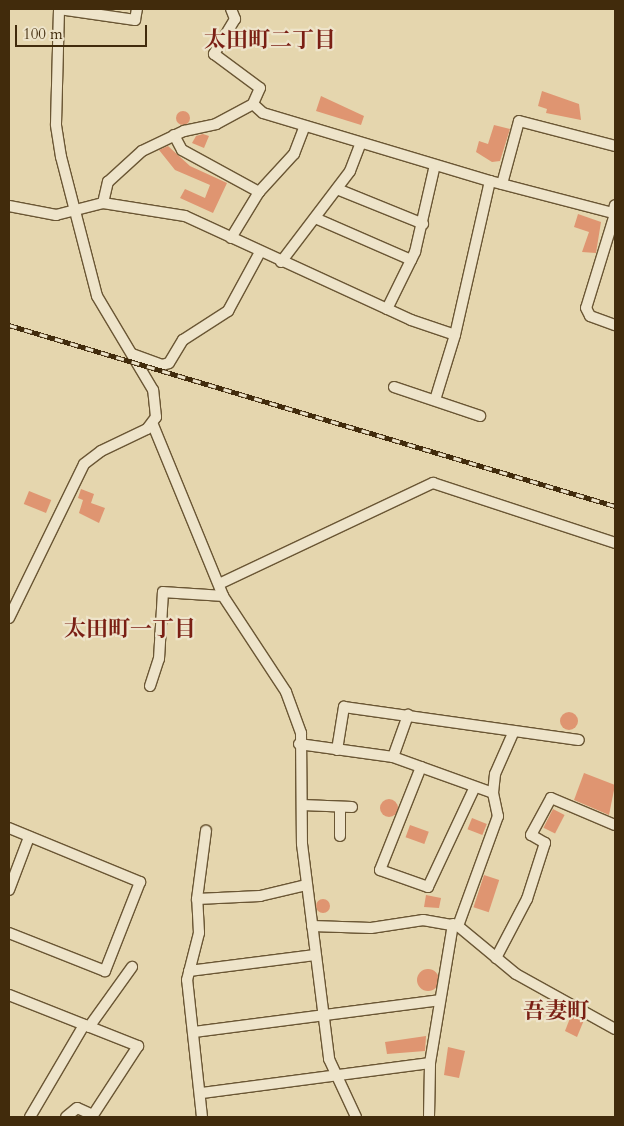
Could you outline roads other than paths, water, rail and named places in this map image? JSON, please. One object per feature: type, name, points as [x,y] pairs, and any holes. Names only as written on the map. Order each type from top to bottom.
[{"type":"street","points":[[137,9],[135,20],[59,9],[56,124],[97,296],[153,390],[153,425],[223,596],[286,692],[301,734],[299,744],[306,885],[323,1014],[334,1075],[356,1117]]},
{"type":"street","points":[[103,203],[108,182],[121,167],[174,135],[216,124],[253,104],[260,88],[214,54],[235,19],[231,9]]},
{"type":"street","points":[[253,104],[263,113],[490,181],[614,211],[586,308],[590,316],[615,325]]},
{"type":"street","points":[[502,184],[519,121],[615,146]]},
{"type":"street","points":[[231,238],[259,192],[294,154],[305,126]]},
{"type":"street","points":[[174,135],[182,150],[259,192]]},
{"type":"street","points":[[281,262],[338,189],[361,142]]},
{"type":"street","points":[[387,308],[411,260],[424,224],[435,164]]},
{"type":"street","points":[[435,400],[455,335],[490,181]]},
{"type":"street","points":[[338,189],[424,224]]},
{"type":"street","points":[[9,206],[56,215],[103,203],[185,216],[281,262],[455,335]]},
{"type":"street","points":[[315,218],[411,260]]},
{"type":"street","points":[[132,354],[162,365],[169,362],[184,340],[228,311],[260,252]]},
{"type":"street","points":[[394,387],[480,416]]},
{"type":"street","points":[[9,618],[84,464],[153,425]]},
{"type":"street","points":[[219,584],[433,483],[615,544]]},
{"type":"street","points":[[150,686],[158,659],[163,592],[223,596]]},
{"type":"street","points":[[337,750],[344,707],[579,740]]},
{"type":"street","points":[[393,757],[408,715]]},
{"type":"street","points":[[429,1117],[430,1062],[439,1000],[455,925],[498,816],[493,793],[495,774],[514,731]]},
{"type":"street","points":[[299,744],[393,757],[474,789],[493,793]]},
{"type":"street","points":[[420,767],[380,870],[428,887],[474,789]]},
{"type":"street","points":[[496,958],[527,899],[545,843],[531,834],[551,798],[615,825]]},
{"type":"street","points":[[302,805],[352,807]]},
{"type":"street","points":[[340,806],[340,836]]},
{"type":"street","points":[[9,828],[140,882],[105,972],[9,933]]},
{"type":"street","points":[[202,1117],[202,1093],[189,971],[199,933],[197,899],[206,831]]},
{"type":"street","points":[[9,890],[29,837]]},
{"type":"street","points":[[197,899],[260,896],[306,885]]},
{"type":"street","points":[[312,926],[371,928],[423,920],[455,925],[516,974],[615,1029]]},
{"type":"street","points":[[189,971],[315,955]]},
{"type":"street","points":[[30,1117],[87,1026],[132,967]]},
{"type":"street","points":[[9,995],[138,1046],[93,1115],[77,1108],[66,1117]]},
{"type":"street","points":[[194,1032],[439,1000]]},
{"type":"street","points":[[202,1093],[430,1062]]},
{"type":"railway","points":[[9,325],[615,506]]},
{"type":"district","name":"太田町二丁目","points":[[270,41]]},
{"type":"district","name":"太田町一丁目","points":[[130,630]]},
{"type":"district","name":"吾妻町","points":[[556,1012]]}]
